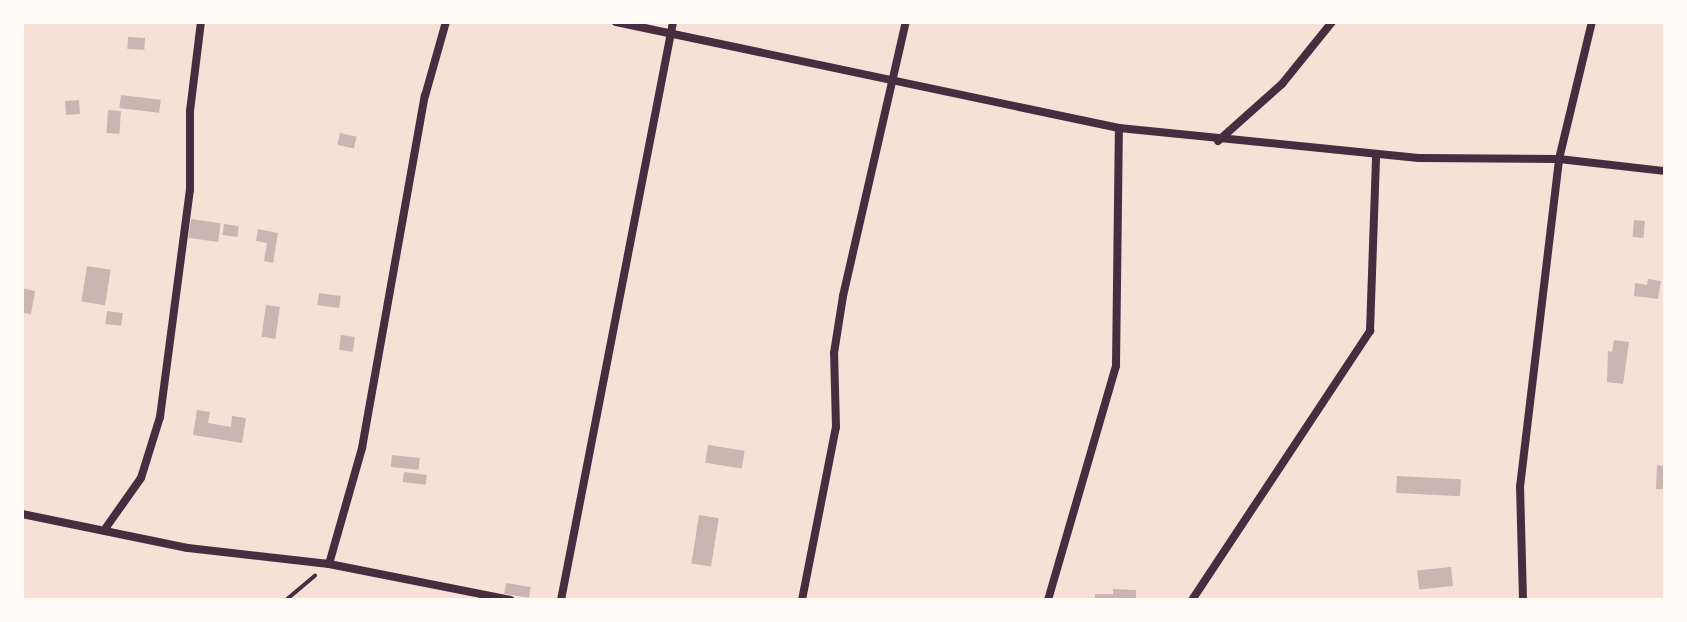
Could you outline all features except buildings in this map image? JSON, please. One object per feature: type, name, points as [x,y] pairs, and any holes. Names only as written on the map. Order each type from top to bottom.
[{"type":"street","points":[[105,529],[141,478],[160,417],[190,190],[190,111],[201,22]]},
{"type":"street","points":[[329,564],[362,448],[425,96],[446,22]]},
{"type":"street","points":[[616,22],[672,27],[1119,128],[1218,141],[1376,155],[1559,159],[1665,171]]},
{"type":"street","points":[[802,600],[836,427],[834,353],[843,296],[896,79],[906,22]]},
{"type":"street","points":[[1218,141],[1282,84],[1332,22]]},
{"type":"street","points":[[1523,600],[1520,487],[1559,159],[1592,22]]},
{"type":"street","points":[[561,600],[672,27]]},
{"type":"street","points":[[1048,600],[1116,366],[1119,128]]},
{"type":"street","points":[[1192,600],[1370,331],[1376,155]]},
{"type":"street","points":[[22,514],[188,548],[329,564],[510,600]]},
{"type":"path","points":[[286,600],[329,564]]}]
